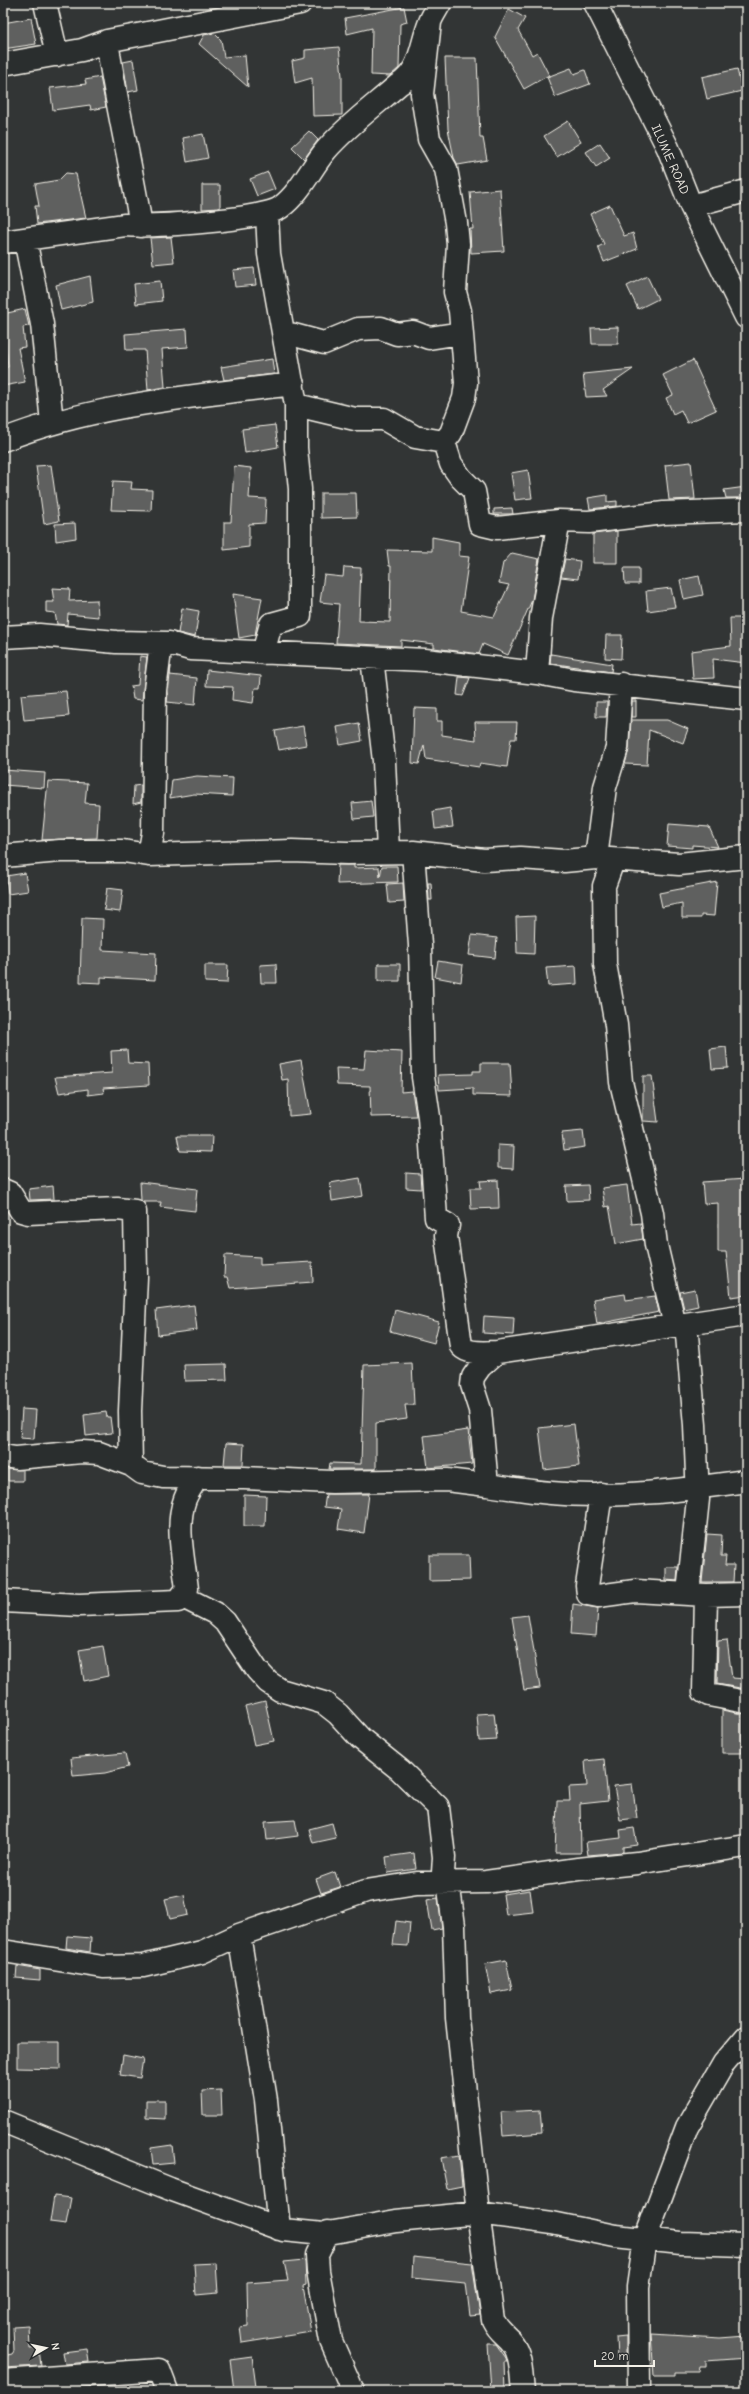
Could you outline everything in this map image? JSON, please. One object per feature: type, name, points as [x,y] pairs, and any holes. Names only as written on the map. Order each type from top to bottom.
[{"type":"street","points":[[45,3],[57,55]]},
{"type":"street","points":[[3,242],[125,225],[141,226],[268,214],[281,207],[294,196],[314,165],[340,136],[408,78],[418,61],[430,22],[440,3]]},
{"type":"street","name":"ILUME ROAD","points":[[594,3],[668,148],[691,206],[746,317]]},
{"type":"street","points":[[3,64],[82,50],[107,41],[291,4]]},
{"type":"street","points":[[430,22],[422,94],[429,139],[446,169],[456,223],[458,244],[455,292],[460,311],[466,383],[464,398],[450,433],[444,442]]},
{"type":"street","points":[[107,41],[117,110],[133,176],[141,226]]},
{"type":"street","points":[[691,206],[746,190]]},
{"type":"street","points":[[263,653],[271,624],[300,616],[300,489],[296,448],[294,395],[269,254],[268,214]]},
{"type":"street","points":[[25,239],[42,324],[52,423]]},
{"type":"street","points":[[283,332],[324,343],[358,329],[381,328],[397,334],[413,332],[429,338],[461,333]]},
{"type":"street","points":[[3,440],[52,423],[163,401],[294,395],[355,419],[384,419],[415,437],[444,442]]},
{"type":"street","points":[[444,442],[451,464],[461,478],[474,491],[480,524],[497,528],[559,521],[589,522],[664,513],[746,510]]},
{"type":"street","points":[[537,673],[541,618],[559,521]]},
{"type":"street","points":[[3,637],[39,635],[116,642],[169,643],[190,649],[425,660],[537,673],[574,680],[746,699]]},
{"type":"street","points":[[149,856],[153,833],[155,690],[160,651],[169,643]]},
{"type":"street","points":[[372,658],[384,761],[388,852]]},
{"type":"street","points":[[621,684],[617,748],[605,787],[605,964],[616,1025],[621,1082],[652,1213],[656,1245],[681,1325],[693,1402],[697,1488],[697,1594],[704,1692],[709,1695],[746,1702]]},
{"type":"street","points":[[3,856],[60,851],[123,851],[149,856],[292,851],[413,852],[484,860],[520,858],[564,861],[605,859],[679,864],[746,857]]},
{"type":"street","points":[[413,852],[420,945],[423,1077],[429,1117],[436,1218],[448,1225],[446,1236],[461,1346],[470,1352],[497,1352],[746,1315]]},
{"type":"street","points":[[3,1190],[10,1193],[21,1212],[28,1213],[117,1209],[135,1211],[136,1277],[130,1411],[131,1465]]},
{"type":"street","points":[[487,1485],[480,1410],[472,1385],[473,1377],[480,1367],[497,1352]]},
{"type":"street","points":[[3,1456],[16,1458],[82,1452],[99,1453],[131,1465],[142,1473],[152,1476],[340,1482],[447,1480],[552,1493],[601,1494],[697,1488],[746,1481]]},
{"type":"street","points":[[3,1601],[79,1605],[178,1601],[183,1597],[187,1589],[181,1530],[182,1512],[185,1499],[198,1477]]},
{"type":"street","points":[[601,1494],[587,1586],[588,1594],[598,1596],[635,1592],[746,1594]]},
{"type":"street","points":[[183,1597],[215,1612],[225,1622],[257,1670],[268,1682],[280,1690],[324,1703],[338,1714],[360,1738],[400,1770],[438,1807],[444,1857],[443,1873],[448,1881],[454,1926],[457,2018],[478,2213],[493,2320],[499,2332],[510,2340],[516,2349],[522,2391]]},
{"type":"street","points":[[3,1951],[103,1967],[143,1966],[202,1952],[239,1936],[366,1891],[417,1882],[448,1881],[470,1884],[578,1869],[637,1863],[746,1846]]},
{"type":"street","points":[[239,1936],[266,2100],[279,2229]]},
{"type":"street","points":[[639,2391],[638,2287],[645,2239],[687,2127],[724,2063],[746,2038]]},
{"type":"street","points":[[3,2121],[170,2189],[279,2229],[308,2233],[328,2232],[396,2221],[478,2213],[645,2239],[681,2243],[746,2245]]},
{"type":"street","points":[[328,2232],[317,2255],[318,2271],[331,2341],[353,2391]]},
{"type":"street","points":[[3,2381],[159,2370],[167,2391]]},
{"type":"building","points":[[404,7],[407,22],[400,24],[399,68],[390,76],[371,75],[372,28],[347,34],[345,18]]},
{"type":"building","points":[[509,9],[525,18],[518,30],[532,55],[537,52],[549,75],[524,89],[495,37]]},
{"type":"building","points":[[31,18],[36,44],[3,49],[3,23]]},
{"type":"building","points":[[214,33],[221,40],[224,57],[245,55],[248,87],[199,44],[204,35]]},
{"type":"building","points":[[339,47],[342,76],[342,115],[313,116],[312,78],[295,83],[292,61],[305,58],[305,50]]},
{"type":"building","points":[[445,58],[477,58],[480,138],[483,138],[487,160],[458,165],[454,158],[448,129]]},
{"type":"building","points":[[133,60],[138,90],[128,92],[123,62]]},
{"type":"building","points":[[571,68],[574,74],[585,70],[590,84],[555,97],[547,77]]},
{"type":"building","points":[[737,69],[742,91],[707,99],[702,77]]},
{"type":"building","points":[[100,77],[106,107],[91,110],[90,105],[53,110],[50,88],[86,84],[85,80]]},
{"type":"building","points":[[568,121],[581,142],[557,157],[544,136]]},
{"type":"building","points":[[309,131],[318,140],[304,159],[292,147]]},
{"type":"building","points":[[203,134],[208,158],[187,162],[183,138]]},
{"type":"building","points":[[600,143],[610,158],[596,167],[586,152]]},
{"type":"building","points":[[268,172],[275,189],[257,196],[250,179]]},
{"type":"building","points":[[66,173],[76,174],[86,218],[37,224],[35,206],[39,206],[35,184],[59,180]]},
{"type":"building","points":[[202,185],[220,185],[220,208],[202,209]]},
{"type":"building","points":[[500,189],[504,251],[471,253],[470,229],[473,229],[470,192]]},
{"type":"building","points":[[610,205],[624,236],[633,233],[637,249],[604,262],[598,247],[604,244],[590,214]]},
{"type":"building","points":[[171,237],[174,262],[153,264],[150,238]]},
{"type":"building","points":[[254,268],[256,285],[235,287],[233,270]]},
{"type":"building","points":[[90,276],[93,302],[61,310],[56,285]]},
{"type":"building","points":[[647,276],[658,299],[638,309],[627,286]]},
{"type":"building","points":[[160,281],[162,301],[136,304],[134,284]]},
{"type":"building","points":[[25,309],[29,326],[23,327],[25,347],[18,348],[25,382],[3,386],[3,368],[8,367],[3,314]]},
{"type":"building","points":[[618,327],[618,344],[592,344],[591,328]]},
{"type":"building","points":[[187,329],[188,347],[162,349],[165,387],[148,390],[145,350],[126,350],[125,334]]},
{"type":"building","points":[[272,359],[274,374],[224,380],[221,367]]},
{"type":"building","points":[[693,360],[716,410],[687,423],[681,410],[673,414],[666,398],[673,395],[663,375]]},
{"type":"building","points":[[633,369],[603,390],[607,396],[586,397],[583,374]]},
{"type":"building","points":[[275,425],[278,447],[245,453],[242,429]]},
{"type":"building","points":[[691,462],[695,499],[669,500],[665,465]]},
{"type":"building","points":[[51,465],[59,521],[44,524],[36,466]]},
{"type":"building","points":[[234,466],[251,468],[249,498],[266,499],[265,523],[249,524],[249,547],[224,550],[224,522],[231,522]]},
{"type":"building","points":[[528,470],[532,498],[515,500],[511,473]]},
{"type":"building","points":[[113,481],[132,482],[131,489],[152,490],[151,511],[111,510]]},
{"type":"building","points":[[746,487],[746,498],[726,498],[724,490]]},
{"type":"building","points":[[321,493],[356,493],[357,517],[321,518]]},
{"type":"building","points":[[607,495],[607,502],[617,501],[617,506],[590,509],[588,498]]},
{"type":"building","points":[[512,508],[513,514],[494,514],[494,509]]},
{"type":"building","points":[[75,523],[76,538],[56,541],[55,524]]},
{"type":"building","points":[[617,531],[617,563],[593,563],[593,534]]},
{"type":"building","points":[[432,537],[459,542],[459,556],[469,557],[461,611],[494,617],[509,585],[499,583],[503,563],[512,553],[539,559],[532,600],[508,655],[483,644],[479,654],[434,648],[434,644],[401,640],[401,646],[336,643],[339,604],[320,602],[324,575],[343,577],[344,567],[361,568],[359,621],[390,622],[391,566],[389,566],[387,550],[432,551]]},
{"type":"building","points":[[565,559],[580,561],[578,579],[561,577]]},
{"type":"building","points":[[624,568],[639,568],[639,584],[625,584]]},
{"type":"building","points":[[699,576],[703,595],[684,599],[680,580]]},
{"type":"building","points":[[52,588],[70,589],[69,601],[97,600],[98,617],[68,614],[67,625],[57,624],[55,613],[46,612],[46,602],[54,602]]},
{"type":"building","points":[[671,588],[675,607],[648,611],[646,591]]},
{"type":"building","points":[[233,594],[262,598],[255,635],[239,638]]},
{"type":"building","points":[[182,608],[199,611],[195,637],[178,633]]},
{"type":"building","points":[[730,618],[746,618],[746,663],[713,659],[714,678],[693,679],[691,651],[731,646]]},
{"type":"building","points":[[606,635],[622,635],[621,659],[605,658]]},
{"type":"building","points":[[551,654],[612,664],[611,672],[550,663]]},
{"type":"building","points":[[140,656],[147,657],[142,700],[133,699],[131,686],[138,685]]},
{"type":"building","points":[[207,670],[261,676],[260,688],[255,688],[253,703],[232,700],[233,687],[206,686]]},
{"type":"building","points":[[170,675],[197,678],[195,705],[167,702]]},
{"type":"building","points":[[459,677],[470,678],[463,696],[457,695]]},
{"type":"building","points":[[66,691],[69,716],[24,720],[21,695]]},
{"type":"building","points":[[632,701],[636,701],[636,717],[631,717]]},
{"type":"building","points":[[596,702],[607,702],[606,717],[596,717]]},
{"type":"building","points":[[414,708],[437,709],[437,721],[442,721],[442,735],[476,740],[475,722],[517,722],[516,739],[511,739],[507,767],[480,763],[479,767],[426,759],[424,745],[419,764],[412,763]]},
{"type":"building","points":[[631,720],[667,720],[688,729],[683,743],[649,730],[647,765],[625,764],[629,749]]},
{"type":"building","points":[[359,723],[362,741],[340,745],[337,727]]},
{"type":"building","points":[[303,726],[306,745],[279,750],[275,731]]},
{"type":"building","points":[[3,770],[45,773],[44,788],[3,785]]},
{"type":"building","points":[[197,776],[233,778],[232,796],[194,794],[170,798],[172,780]]},
{"type":"building","points":[[48,781],[87,783],[85,803],[99,804],[97,838],[42,840]]},
{"type":"building","points":[[141,785],[141,802],[133,804],[134,786]]},
{"type":"building","points":[[371,801],[373,817],[354,819],[352,803]]},
{"type":"building","points":[[450,808],[453,827],[435,829],[433,811]]},
{"type":"building","points":[[669,824],[709,827],[718,847],[692,845],[692,848],[667,846]]},
{"type":"building","points":[[338,865],[354,865],[354,868],[379,867],[380,877],[382,866],[397,866],[398,882],[337,884]]},
{"type":"building","points":[[25,873],[28,891],[8,894],[6,876]]},
{"type":"building","points":[[717,882],[714,916],[701,915],[701,918],[682,918],[682,903],[662,907],[659,893]]},
{"type":"building","points":[[403,883],[404,902],[389,903],[387,884]]},
{"type":"building","points":[[428,883],[431,883],[432,900],[429,900]]},
{"type":"building","points":[[107,888],[123,890],[120,912],[104,910]]},
{"type":"building","points":[[535,916],[534,954],[517,953],[516,917]]},
{"type":"building","points":[[82,918],[103,919],[102,950],[156,953],[155,980],[101,977],[101,983],[80,982]]},
{"type":"building","points":[[472,935],[497,938],[495,958],[469,955]]},
{"type":"building","points":[[438,961],[463,965],[461,982],[435,977]]},
{"type":"building","points":[[276,964],[277,983],[261,983],[260,965]]},
{"type":"building","points":[[378,964],[400,964],[400,981],[378,981]]},
{"type":"building","points":[[205,965],[228,965],[227,983],[205,982]]},
{"type":"building","points":[[576,966],[577,984],[548,986],[546,968]]},
{"type":"building","points":[[726,1047],[728,1068],[712,1069],[710,1049]]},
{"type":"building","points":[[127,1050],[128,1063],[148,1064],[149,1085],[103,1088],[104,1093],[88,1095],[88,1089],[59,1093],[55,1077],[112,1073],[111,1051]]},
{"type":"building","points":[[366,1050],[402,1052],[401,1092],[412,1091],[416,1116],[371,1117],[370,1086],[337,1085],[336,1068],[364,1069]]},
{"type":"building","points":[[301,1060],[311,1114],[289,1116],[288,1079],[282,1080],[279,1064]]},
{"type":"building","points":[[481,1063],[510,1063],[512,1096],[473,1095],[473,1088],[439,1090],[438,1075],[473,1074],[473,1071],[481,1071]]},
{"type":"building","points":[[643,1076],[652,1076],[658,1122],[643,1121]]},
{"type":"building","points":[[583,1131],[585,1147],[564,1150],[562,1133]]},
{"type":"building","points":[[177,1136],[212,1136],[211,1152],[180,1151]]},
{"type":"building","points":[[498,1145],[514,1146],[513,1169],[498,1168]]},
{"type":"building","points":[[406,1173],[420,1174],[421,1189],[406,1188]]},
{"type":"building","points":[[360,1178],[363,1196],[332,1201],[330,1183]]},
{"type":"building","points":[[746,1179],[746,1295],[731,1297],[726,1252],[718,1252],[718,1203],[704,1204],[702,1182]]},
{"type":"building","points":[[498,1180],[499,1208],[471,1209],[470,1188],[481,1188],[480,1181]]},
{"type":"building","points":[[140,1182],[197,1189],[195,1211],[160,1207],[161,1202],[143,1202],[141,1200]]},
{"type":"building","points":[[588,1185],[589,1200],[567,1201],[566,1186]]},
{"type":"building","points":[[627,1185],[632,1224],[641,1223],[643,1239],[616,1244],[609,1206],[605,1207],[602,1188]]},
{"type":"building","points":[[53,1186],[54,1199],[30,1200],[29,1189]]},
{"type":"building","points":[[225,1255],[260,1257],[260,1265],[312,1262],[313,1282],[230,1288],[227,1277],[224,1277]]},
{"type":"building","points":[[695,1289],[698,1306],[684,1309],[680,1292]]},
{"type":"building","points":[[625,1294],[626,1300],[655,1296],[659,1312],[597,1324],[593,1299]]},
{"type":"building","points":[[194,1305],[197,1330],[158,1335],[156,1310]]},
{"type":"building","points":[[395,1310],[439,1322],[434,1343],[390,1331]]},
{"type":"building","points":[[484,1316],[514,1318],[513,1335],[483,1333]]},
{"type":"building","points":[[412,1363],[414,1405],[405,1405],[407,1419],[376,1423],[376,1469],[329,1469],[330,1463],[361,1464],[364,1365]]},
{"type":"building","points":[[226,1364],[227,1380],[185,1381],[184,1365]]},
{"type":"building","points":[[22,1409],[36,1410],[34,1439],[20,1438]]},
{"type":"building","points":[[106,1412],[107,1417],[110,1417],[112,1433],[86,1436],[84,1415]]},
{"type":"building","points":[[574,1424],[579,1466],[544,1470],[539,1428]]},
{"type":"building","points":[[468,1430],[472,1464],[428,1468],[424,1436]]},
{"type":"building","points":[[226,1443],[244,1444],[243,1465],[224,1465]]},
{"type":"building","points":[[8,1469],[23,1470],[23,1481],[8,1481]]},
{"type":"building","points":[[326,1494],[369,1494],[364,1533],[338,1529],[341,1509],[324,1507]]},
{"type":"building","points":[[244,1495],[266,1496],[265,1526],[244,1526]]},
{"type":"building","points":[[707,1534],[722,1535],[721,1556],[726,1556],[725,1565],[734,1565],[733,1582],[702,1582]]},
{"type":"building","points":[[429,1555],[469,1555],[470,1580],[429,1581]]},
{"type":"building","points":[[666,1567],[678,1567],[677,1581],[666,1580]]},
{"type":"building","points":[[573,1604],[598,1608],[596,1636],[571,1634]]},
{"type":"building","points":[[528,1615],[540,1688],[524,1690],[512,1617]]},
{"type":"building","points":[[727,1640],[732,1678],[746,1679],[746,1689],[717,1684],[718,1641]]},
{"type":"building","points":[[103,1646],[108,1676],[84,1681],[79,1650]]},
{"type":"building","points":[[265,1701],[274,1741],[254,1745],[245,1706]]},
{"type":"building","points":[[722,1710],[742,1714],[742,1753],[722,1753]]},
{"type":"building","points":[[494,1713],[497,1740],[479,1741],[477,1714]]},
{"type":"building","points":[[125,1753],[128,1767],[105,1773],[73,1776],[71,1758]]},
{"type":"building","points":[[604,1759],[608,1801],[580,1804],[581,1853],[555,1853],[557,1801],[570,1801],[569,1787],[587,1786],[585,1761]]},
{"type":"building","points":[[632,1784],[637,1818],[620,1820],[614,1786]]},
{"type":"building","points":[[295,1820],[298,1836],[267,1840],[265,1822]]},
{"type":"building","points":[[332,1823],[336,1838],[313,1843],[309,1829]]},
{"type":"building","points":[[634,1828],[637,1845],[623,1847],[623,1852],[588,1855],[586,1842],[621,1838],[620,1830]]},
{"type":"building","points":[[414,1853],[416,1869],[388,1873],[386,1857]]},
{"type":"building","points":[[335,1872],[340,1887],[321,1893],[316,1879]]},
{"type":"building","points":[[530,1890],[533,1912],[506,1915],[503,1894]]},
{"type":"building","points":[[184,1895],[188,1915],[170,1919],[165,1899]]},
{"type":"building","points":[[438,1898],[442,1928],[432,1930],[427,1900]]},
{"type":"building","points":[[396,1921],[410,1923],[408,1946],[393,1945]]},
{"type":"building","points":[[67,1936],[91,1938],[90,1952],[66,1948]]},
{"type":"building","points":[[506,1960],[512,1990],[491,1994],[485,1964]]},
{"type":"building","points":[[17,1966],[40,1970],[40,1980],[16,1978]]},
{"type":"building","points":[[17,2042],[60,2042],[60,2069],[17,2068]]},
{"type":"building","points":[[123,2055],[143,2059],[140,2078],[120,2075]]},
{"type":"building","points":[[221,2090],[222,2115],[203,2115],[202,2091]]},
{"type":"building","points":[[146,2100],[165,2100],[165,2119],[146,2118]]},
{"type":"building","points":[[540,2110],[542,2133],[503,2136],[501,2112]]},
{"type":"building","points":[[172,2145],[174,2163],[153,2165],[151,2148]]},
{"type":"building","points":[[459,2155],[462,2186],[447,2189],[441,2158]]},
{"type":"building","points":[[54,2196],[71,2198],[66,2224],[50,2222]]},
{"type":"building","points":[[413,2257],[472,2263],[480,2315],[470,2316],[466,2283],[412,2278]]},
{"type":"building","points":[[305,2260],[306,2285],[303,2286],[311,2332],[242,2343],[240,2327],[248,2326],[247,2283],[288,2280],[284,2262]]},
{"type":"building","points":[[216,2263],[218,2293],[196,2295],[194,2264]]},
{"type":"building","points":[[29,2326],[30,2349],[39,2348],[41,2366],[3,2368],[3,2356],[12,2354],[14,2351],[13,2327]]},
{"type":"building","points":[[651,2334],[720,2338],[746,2336],[746,2358],[706,2361],[706,2367],[700,2367],[699,2372],[674,2372],[674,2376],[654,2376]]},
{"type":"building","points":[[626,2336],[626,2359],[617,2359],[616,2337]]},
{"type":"building","points":[[488,2344],[496,2344],[506,2358],[507,2362],[504,2362],[505,2391],[491,2391]]},
{"type":"building","points":[[87,2349],[89,2362],[65,2364],[63,2352]]},
{"type":"building","points":[[252,2357],[256,2387],[234,2390],[230,2360]]}]
